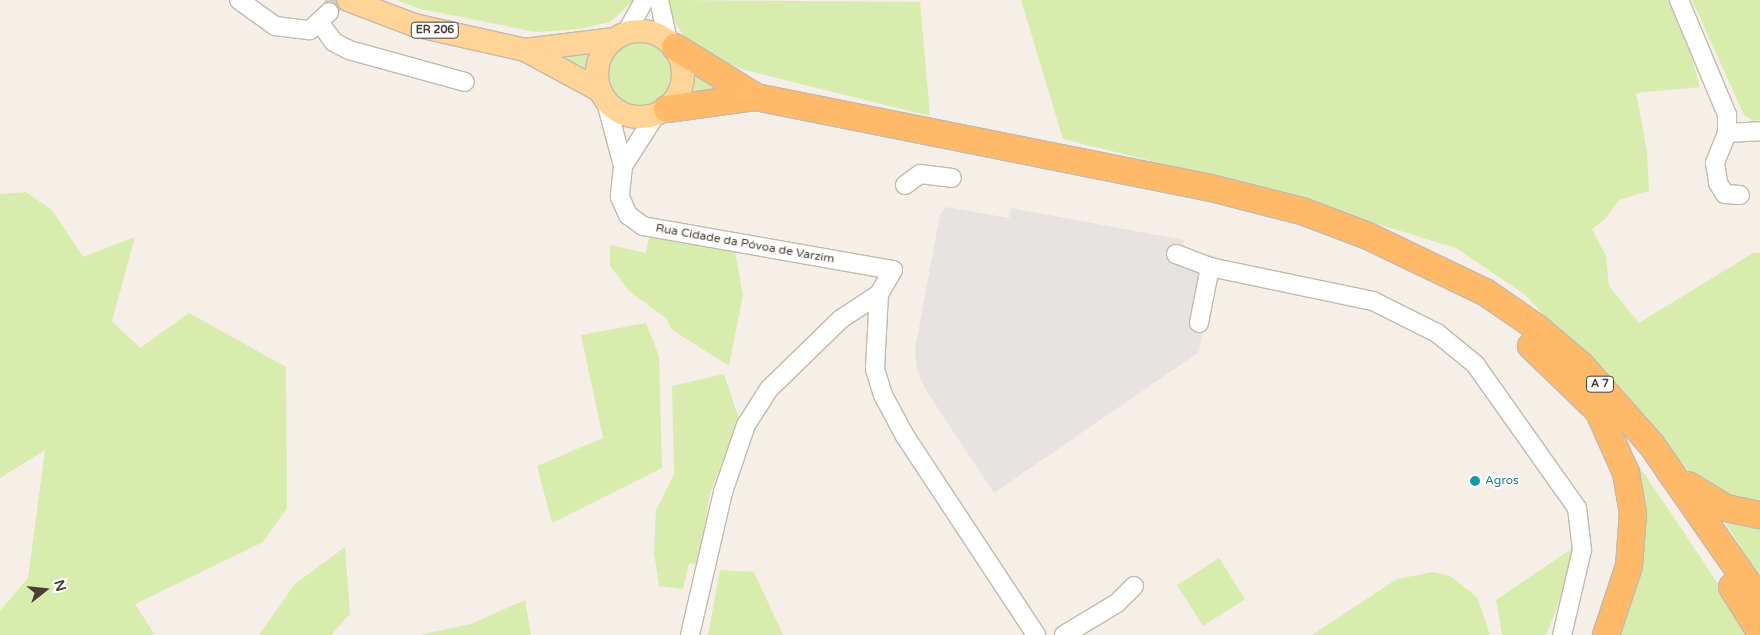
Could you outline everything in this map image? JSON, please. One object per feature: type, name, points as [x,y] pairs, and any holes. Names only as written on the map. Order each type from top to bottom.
[{"type":"highway","points":[[671,44],[756,97]]},
{"type":"highway","points":[[661,112],[756,97],[1240,195],[1334,223],[1420,260]]},
{"type":"highway","name":"A 7","points":[[1420,260],[1503,322],[1597,407],[1635,448],[1672,497],[1760,632]]},
{"type":"highway","name":"A 7","points":[[1420,260],[1491,296],[1561,348],[1627,413],[1671,471],[1760,602]]},
{"type":"highway","points":[[1597,407],[1626,473],[1634,513],[1629,566],[1606,635]]},
{"type":"highway","points":[[1671,471],[1712,502],[1760,515]]},
{"type":"main road","name":"ER 206","points":[[348,0],[414,24],[525,50]]},
{"type":"main road","points":[[650,33],[671,44],[682,63],[682,86],[661,112],[628,116],[603,96],[525,50],[650,33]]},
{"type":"main road","points":[[603,96],[597,63],[620,36]]},
{"type":"street","points":[[239,0],[274,26],[310,30],[325,18],[334,42],[349,50],[465,82]]},
{"type":"street","points":[[620,36],[644,0]]},
{"type":"street","points":[[659,0],[671,44]]},
{"type":"street","points":[[1679,0],[1723,102],[1729,125],[1715,170],[1721,190],[1731,196],[1740,195]]},
{"type":"street","name":"Rua Cidade da Póvoa de Varzim","points":[[603,96],[623,166],[620,197],[628,215],[643,226],[893,270],[879,294]]},
{"type":"street","points":[[623,166],[661,112]]},
{"type":"street","points":[[1727,133],[1760,131]]},
{"type":"street","points":[[904,185],[920,174],[952,178]]},
{"type":"street","points":[[1176,254],[1210,267],[1373,301],[1438,333],[1475,364],[1576,508],[1582,550],[1562,635]]},
{"type":"street","points":[[1199,323],[1210,267]]},
{"type":"street","points":[[690,635],[724,492],[746,425],[769,389],[783,375],[841,319],[879,294]]},
{"type":"street","points":[[879,294],[875,369],[883,396],[905,436],[1036,635]]},
{"type":"street","points":[[1064,635],[1117,603],[1134,586]]},
{"type":"green space","points":[[396,0],[634,0],[610,22],[580,29],[536,32],[421,9]]},
{"type":"green space","points":[[669,0],[920,2],[930,116],[745,70],[706,55],[685,38],[671,16]]},
{"type":"green space","points":[[1021,0],[1670,0],[1687,41],[1700,87],[1636,93],[1647,151],[1649,191],[1619,200],[1605,219],[1592,229],[1606,256],[1609,286],[1639,323],[1753,253],[1760,253],[1760,504],[1701,486],[1659,436],[1524,294],[1456,248],[1257,187],[1063,139]]},
{"type":"green space","points":[[1692,0],[1760,0],[1760,120],[1753,121],[1744,115]]},
{"type":"green space","points":[[634,41],[648,41],[660,46],[670,56],[675,68],[675,82],[670,94],[660,104],[648,109],[634,109],[622,104],[612,94],[607,82],[607,68],[612,56],[622,46]]},
{"type":"green space","points":[[590,49],[586,77],[548,54]]},
{"type":"green space","points":[[695,68],[740,88],[688,98],[694,82]]},
{"type":"green space","points":[[26,192],[52,210],[83,257],[135,237],[112,321],[140,348],[189,313],[286,367],[287,508],[263,542],[135,604],[155,635],[0,635],[0,611],[28,578],[45,450],[0,478],[0,194]]},
{"type":"green space","points":[[649,237],[735,252],[743,295],[729,366],[671,329],[667,319],[629,291],[610,266],[610,245],[646,253]]},
{"type":"green space","points":[[646,323],[659,356],[662,468],[552,523],[537,466],[603,438],[581,335]]},
{"type":"green space","points":[[724,374],[739,419],[710,493],[699,565],[689,563],[683,589],[659,586],[654,552],[656,511],[674,474],[672,386]]},
{"type":"green space","points":[[1622,441],[1752,635],[1612,635],[1633,584]]},
{"type":"green space","points":[[1718,511],[1760,522],[1760,578]]},
{"type":"green space","points":[[345,547],[350,614],[331,635],[259,635],[295,584]]},
{"type":"green space","points":[[1571,549],[1573,567],[1546,635],[1502,635],[1496,600]]},
{"type":"green space","points":[[1219,558],[1245,599],[1203,626],[1177,585]]},
{"type":"green space","points":[[720,570],[754,572],[783,635],[708,635]]},
{"type":"green space","points":[[1433,572],[1450,576],[1477,597],[1490,635],[1312,635],[1397,579]]},
{"type":"green space","points":[[525,600],[531,635],[419,635],[471,624]]},
{"type":"shaded area","points":[[946,207],[1009,218],[1011,208],[1184,240],[1183,250],[1216,256],[1199,352],[994,493],[925,389],[917,370],[915,349],[940,215]]},
{"type":"tunnel","points":[[329,12],[336,0]]},
{"type":"place","name":"Agros","points":[[1475,481]]}]
